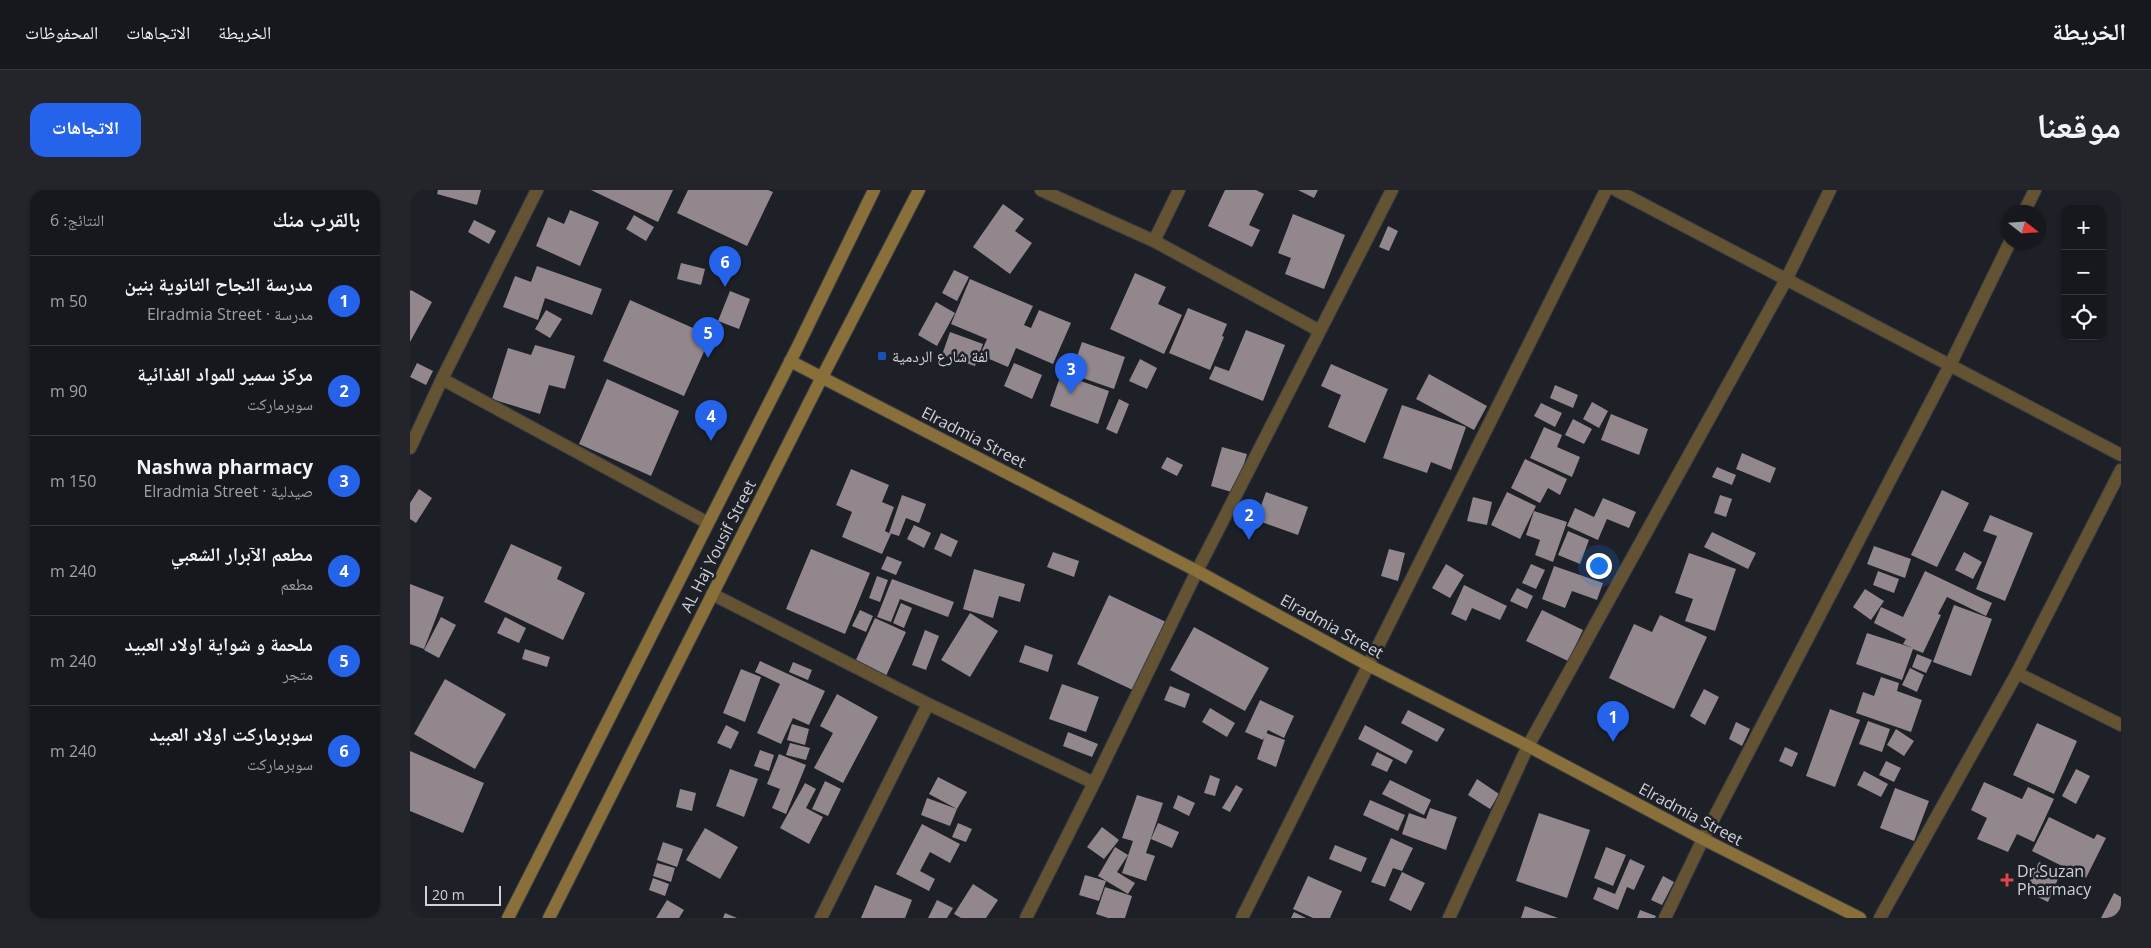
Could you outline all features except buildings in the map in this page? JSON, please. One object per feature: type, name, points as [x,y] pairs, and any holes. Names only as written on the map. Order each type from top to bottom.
[{"type":"main road","name":"AL Haj Yousif Street","points":[[508,918],[790,361],[874,190]]},
{"type":"main road","name":"AL Haj Yousif Street","points":[[550,918],[822,376],[919,190]]},
{"type":"main road","name":"Elradmia Street","points":[[790,361],[1197,571],[1368,665],[1528,746],[1703,839],[1860,918]]},
{"type":"street","points":[[411,446],[442,379],[537,190]]},
{"type":"street","points":[[1041,190],[1154,242],[1320,331]]},
{"type":"street","points":[[1154,242],[1179,190]]},
{"type":"street","points":[[1026,918],[1197,571],[1392,190]]},
{"type":"street","points":[[1242,918],[1606,190]]},
{"type":"street","points":[[1616,190],[1787,278],[2121,455]]},
{"type":"street","points":[[1449,918],[1528,746],[1787,278],[1830,190]]},
{"type":"street","points":[[2028,205],[2035,190]]},
{"type":"street","points":[[1665,918],[1703,839],[1950,365],[2006,250]]},
{"type":"street","points":[[442,379],[708,523]]},
{"type":"street","points":[[1880,918],[2018,673],[2121,470]]},
{"type":"street","points":[[712,594],[928,704],[1094,783]]},
{"type":"street","points":[[2018,673],[2121,724]]},
{"type":"street","points":[[821,918],[928,704]]},
{"type":"place","name":"سوبرماركت اولاد العبيد","points":[[725,287]]},
{"type":"place","name":"لفة شارع الردمية","points":[[882,356]]},
{"type":"place","name":"ملحمة و شواية اولاد العبيد","points":[[708,358]]},
{"type":"place","name":"Nashwa pharmacy","points":[[1071,394]]},
{"type":"place","name":"مطعم الآبرار الشعبي","points":[[711,441]]},
{"type":"place","name":"مركز سمير للمواد الغذائية","points":[[1249,540]]},
{"type":"place","name":"مدرسة النجاح الثانوية بنين","points":[[1613,742]]},
{"type":"place","name":"Dr.Suzan Pharmacy","points":[[2007,880]]}]
